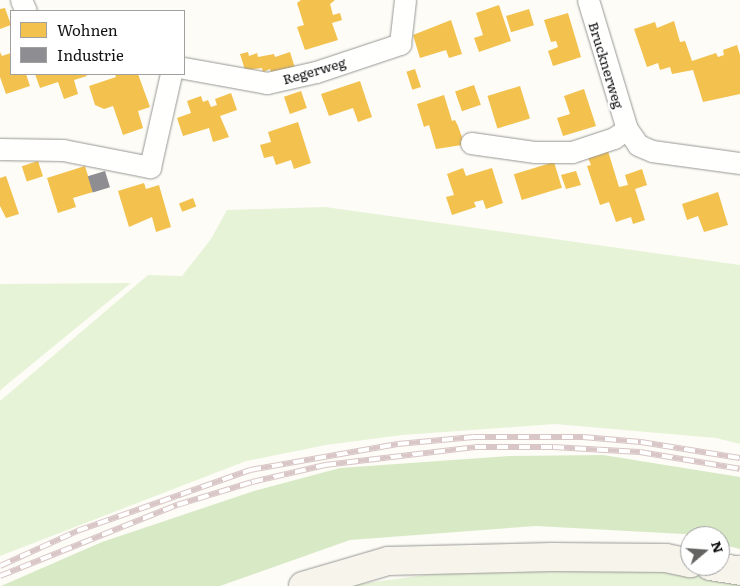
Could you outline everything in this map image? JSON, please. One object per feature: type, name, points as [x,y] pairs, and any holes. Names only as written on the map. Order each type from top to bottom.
[{"type":"street","name":"Regerweg","points":[[185,68],[267,84],[316,72],[400,44],[405,0]]},
{"type":"street","name":"Brucknerweg","points":[[588,0],[627,129],[638,145],[652,151],[740,164]]},
{"type":"street","points":[[0,149],[62,150],[150,167],[171,75]]},
{"type":"street","points":[[471,143],[535,152],[572,152],[614,138],[627,129]]},
{"type":"street","points":[[303,586],[388,562],[552,557],[666,558],[680,560]]},
{"type":"green space","points":[[325,207],[740,265],[740,444],[716,438],[555,424],[402,435],[326,445],[246,461],[0,556],[0,401],[148,275],[182,276],[211,239],[227,210]]},
{"type":"green space","points":[[131,283],[4,387],[0,391],[0,284]]},
{"type":"green space","points":[[603,455],[740,477],[740,549],[730,546],[730,526],[680,526],[680,534],[536,526],[350,540],[220,586],[1,586],[102,542],[254,491],[340,468],[509,456]]},
{"type":"green space","points":[[680,568],[680,576],[730,576],[740,578],[740,586],[345,586],[432,574]]},
{"type":"building: Wohnen","points":[[301,0],[335,0],[330,4],[333,15],[340,13],[342,20],[332,23],[338,40],[305,50],[297,27],[304,25],[297,3]]},
{"type":"building: Wohnen","points":[[499,5],[511,41],[479,52],[474,38],[483,35],[476,13]]},
{"type":"building: Wohnen","points":[[5,8],[10,25],[0,29],[0,9]]},
{"type":"building: Wohnen","points":[[529,9],[534,25],[511,32],[506,16]]},
{"type":"building: Wohnen","points":[[568,13],[581,57],[553,66],[548,51],[558,47],[556,41],[551,42],[544,20]]},
{"type":"building: Wohnen","points":[[451,20],[462,54],[449,58],[446,50],[420,58],[413,35]]},
{"type":"building: Wohnen","points":[[674,21],[680,42],[685,41],[692,61],[716,53],[718,57],[724,55],[723,50],[737,45],[740,55],[740,94],[703,102],[693,70],[672,74],[670,67],[660,70],[658,63],[647,67],[634,29],[655,22],[657,28]]},
{"type":"building: Wohnen","points":[[0,52],[2,56],[10,53],[10,75],[26,75],[30,86],[6,94],[0,77]]},
{"type":"building: Wohnen","points":[[248,52],[249,56],[257,53],[258,57],[274,54],[275,57],[290,52],[295,68],[271,72],[270,69],[263,72],[262,68],[245,70],[240,54]]},
{"type":"building: Wohnen","points":[[415,69],[421,87],[412,90],[406,72]]},
{"type":"building: Wohnen","points":[[35,75],[87,76],[74,80],[78,94],[64,99],[58,82],[40,88]]},
{"type":"building: Wohnen","points":[[115,75],[138,75],[150,107],[138,111],[143,128],[123,135],[113,106],[104,109],[95,105],[89,86],[116,77]]},
{"type":"building: Wohnen","points":[[360,81],[372,117],[358,122],[353,108],[329,116],[321,94]]},
{"type":"building: Wohnen","points":[[474,85],[481,105],[462,111],[455,92]]},
{"type":"building: Wohnen","points":[[520,86],[530,119],[497,128],[487,96]]},
{"type":"building: Wohnen","points":[[584,89],[596,126],[563,136],[557,118],[570,114],[564,96]]},
{"type":"building: Wohnen","points":[[301,91],[307,108],[290,114],[284,97]]},
{"type":"building: Wohnen","points":[[231,93],[237,110],[220,116],[229,137],[213,142],[209,128],[183,136],[177,118],[191,113],[187,101],[201,96],[203,102],[208,100],[211,107],[217,105],[215,99]]},
{"type":"building: Wohnen","points":[[444,95],[452,121],[455,120],[463,140],[462,145],[436,149],[429,125],[424,127],[417,104]]},
{"type":"building: Wohnen","points":[[298,122],[311,163],[294,169],[291,160],[276,165],[273,156],[264,158],[260,145],[271,142],[268,132]]},
{"type":"building: Wohnen","points":[[608,151],[619,187],[628,185],[625,175],[642,169],[647,185],[635,189],[645,220],[633,224],[631,217],[616,222],[609,202],[600,205],[587,166],[591,165],[588,158]]},
{"type":"building: Wohnen","points":[[38,161],[43,176],[27,181],[22,166]]},
{"type":"building: Wohnen","points":[[554,162],[562,188],[522,200],[514,174]]},
{"type":"building: Wohnen","points":[[85,166],[93,192],[73,198],[76,207],[58,213],[47,178]]},
{"type":"building: Wohnen","points":[[463,168],[466,176],[492,168],[503,203],[486,209],[483,200],[474,202],[476,207],[452,215],[446,197],[454,195],[447,174]]},
{"type":"building: Wohnen","points":[[576,171],[581,185],[566,189],[561,175]]},
{"type":"building: Wohnen","points":[[6,176],[19,214],[6,218],[0,206],[0,178]]},
{"type":"building: Wohnen","points":[[144,183],[146,189],[159,185],[171,227],[156,232],[152,217],[129,227],[118,191]]},
{"type":"building: Wohnen","points":[[718,192],[728,225],[704,232],[698,216],[687,220],[682,204]]},
{"type":"building: Wohnen","points":[[193,198],[196,206],[182,212],[179,203]]},
{"type":"building: Industrie","points":[[105,171],[110,187],[93,193],[88,176]]},
{"type":"railway","points":[[0,566],[77,531],[250,470],[398,444],[474,437],[583,437],[641,442],[740,458]]},
{"type":"railway","points":[[0,576],[177,505],[252,482],[325,465],[475,447],[553,447],[640,452],[740,469]]}]
